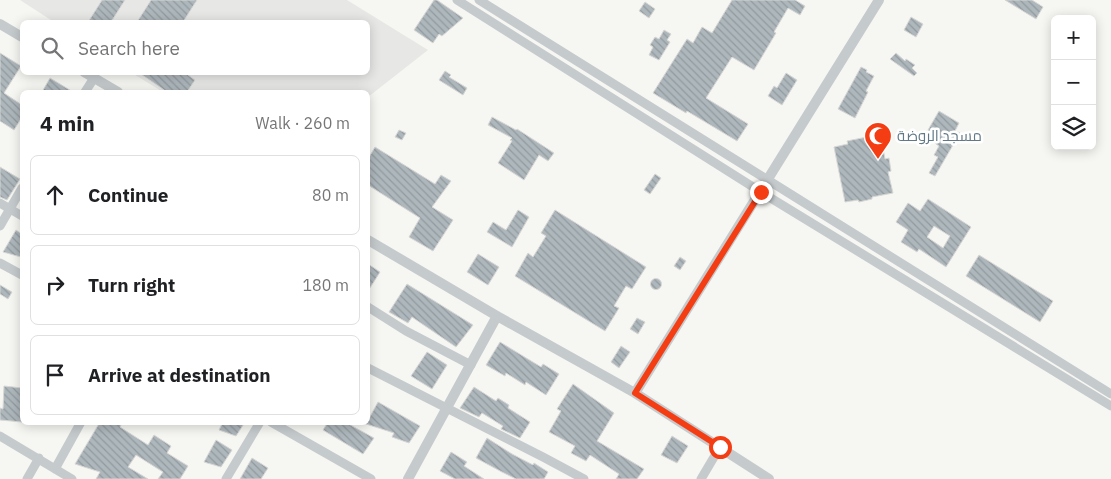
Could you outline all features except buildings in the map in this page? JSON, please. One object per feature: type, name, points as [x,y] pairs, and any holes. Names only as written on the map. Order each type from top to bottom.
[{"type":"street","points":[[457,0],[761,192],[1111,406]]},
{"type":"street","points":[[479,0],[1111,394]]},
{"type":"street","points":[[635,393],[878,0]]},
{"type":"street","points":[[0,24],[20,36]]},
{"type":"street","points":[[89,75],[115,90]]},
{"type":"street","points":[[86,90],[94,78]]},
{"type":"street","points":[[0,226],[20,192]]},
{"type":"street","points":[[0,203],[20,215]]},
{"type":"street","points":[[370,241],[497,316],[635,393],[769,479]]},
{"type":"street","points":[[0,262],[20,274]]},
{"type":"street","points":[[370,308],[406,331],[471,365]]},
{"type":"street","points":[[408,479],[497,316]]},
{"type":"street","points":[[370,369],[584,479]]},
{"type":"street","points":[[55,469],[79,425]]},
{"type":"street","points":[[226,479],[258,425]]},
{"type":"street","points":[[275,425],[371,479]]},
{"type":"street","points":[[0,436],[72,479]]},
{"type":"street","points":[[701,479],[720,447]]},
{"type":"street","points":[[27,479],[39,458]]},
{"type":"shaded area","points":[[20,0],[347,0],[428,50],[370,95],[370,90],[160,90],[135,75],[370,75],[370,20],[51,20]]},
{"type":"place","name":"مسجد الروضة","points":[[878,160]]},
{"type":"route","points":[[720,447],[635,393],[761,192]]}]
